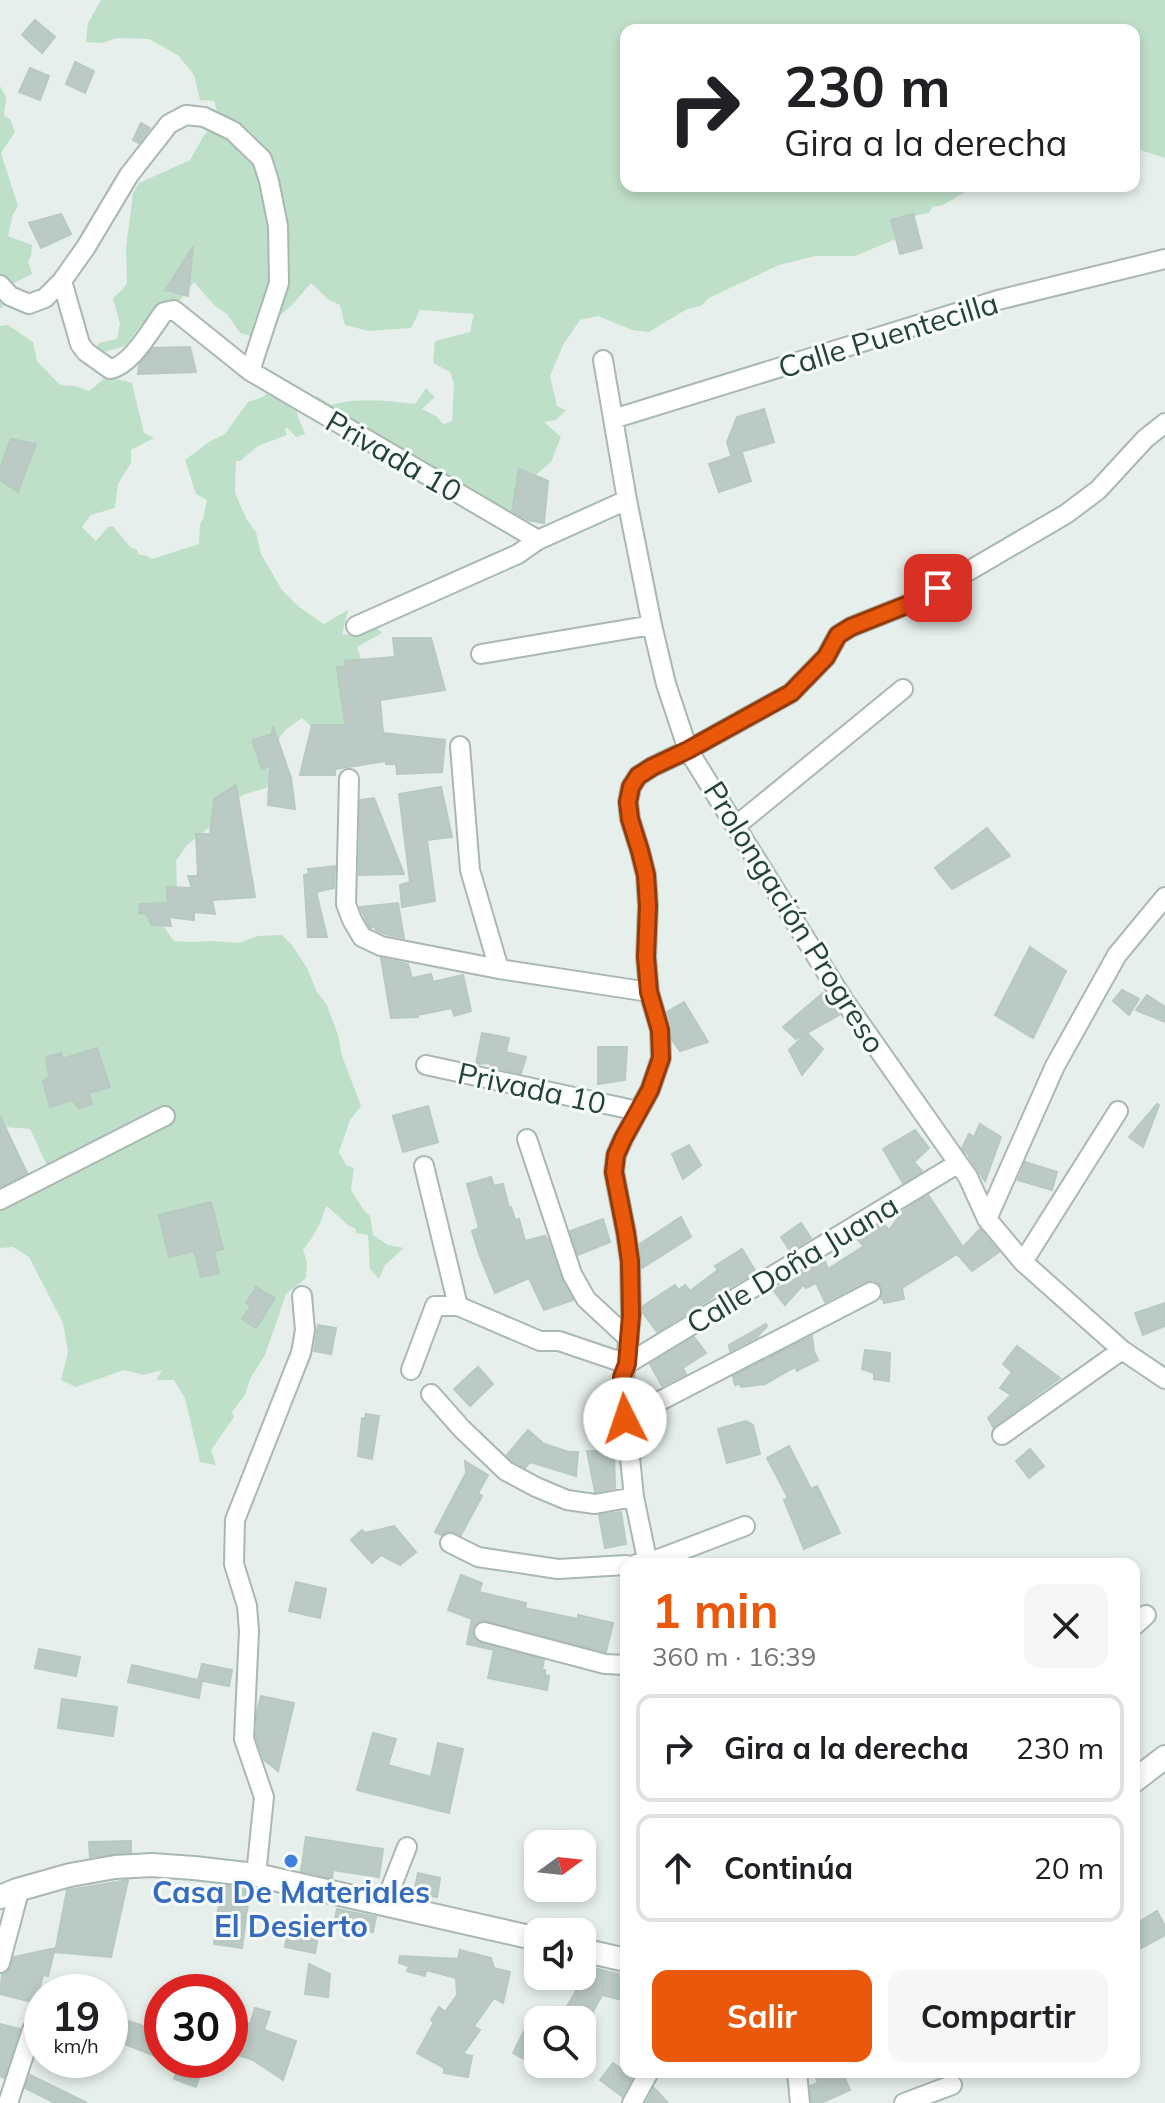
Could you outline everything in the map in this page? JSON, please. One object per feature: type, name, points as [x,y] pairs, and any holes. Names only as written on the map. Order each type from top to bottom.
[{"type":"street","points":[[0,285],[10,296],[29,304],[45,298],[62,281],[129,175],[169,124],[186,115],[204,117],[233,131],[262,159],[278,226],[279,283],[250,371]]},
{"type":"street","name":"Calle Puentecilla","points":[[613,419],[998,300],[1165,259]]},
{"type":"street","name":"Privada 10","points":[[62,281],[80,344],[110,369],[118,368],[127,360],[164,312],[179,313],[250,371],[538,540]]},
{"type":"street","name":"Prolongación Progreso","points":[[603,360],[652,625],[666,684],[688,750],[843,999],[968,1177],[987,1219],[1023,1262],[1122,1350],[1165,1379]]},
{"type":"street","points":[[647,1558],[634,1497],[625,1419],[622,1377],[627,1364],[631,1315],[630,1261],[614,1172],[616,1155],[650,1090],[661,1058],[660,1030],[649,992],[646,957],[646,875],[630,819],[628,802],[631,787],[638,776],[652,767],[791,693],[826,657],[838,635],[919,600],[1066,514],[1098,490],[1145,439],[1165,423]]},
{"type":"street","points":[[356,626],[518,554],[538,540],[627,500]]},
{"type":"street","points":[[481,654],[652,625]]},
{"type":"street","points":[[737,825],[903,689]]},
{"type":"street","points":[[460,746],[470,870],[499,969]]},
{"type":"street","points":[[349,779],[346,904],[362,937],[381,946],[499,969],[649,992]]},
{"type":"street","points":[[987,1219],[1055,1066],[1117,955],[1165,897]]},
{"type":"street","name":"Privada 10","points":[[426,1065],[638,1111]]},
{"type":"street","points":[[1023,1262],[1118,1111]]},
{"type":"street","points":[[0,1200],[165,1116]]},
{"type":"street","points":[[527,1139],[572,1274],[586,1299],[629,1339]]},
{"type":"street","name":"Calle Doña Juana","points":[[627,1364],[957,1164]]},
{"type":"street","points":[[424,1166],[458,1306]]},
{"type":"street","points":[[625,1419],[871,1292]]},
{"type":"street","points":[[256,1875],[264,1797],[244,1739],[249,1631],[247,1606],[234,1564],[235,1520],[301,1353],[305,1330],[302,1296]]},
{"type":"street","points":[[411,1370],[435,1306],[458,1306],[540,1341],[559,1341],[627,1364]]},
{"type":"street","points":[[1002,1435],[1122,1350]]},
{"type":"street","points":[[431,1394],[506,1471],[536,1487],[567,1500],[595,1504],[634,1497]]},
{"type":"street","points":[[663,1558],[745,1526]]},
{"type":"street","points":[[450,1543],[478,1557],[558,1569],[620,1565]]},
{"type":"street","points":[[484,1632],[605,1664],[620,1665]]},
{"type":"street","points":[[1140,1776],[1165,1757]]},
{"type":"street","points":[[385,1903],[407,1847]]},
{"type":"street","points":[[9,1894],[70,1875],[115,1867],[152,1865],[256,1875],[524,1936]]},
{"type":"street","points":[[0,1963],[17,1899],[9,1894]]},
{"type":"street","points":[[596,1953],[620,1959]]},
{"type":"street","points":[[8,2103],[24,2054]]},
{"type":"street","points":[[632,2103],[646,2078]]},
{"type":"street","points":[[798,2078],[800,2103]]},
{"type":"street","points":[[904,2103],[952,2085]]},
{"type":"green space","points":[[101,0],[1165,0],[1165,158],[1140,150],[1140,24],[620,24],[620,192],[965,192],[943,205],[932,207],[929,213],[917,215],[898,238],[855,256],[815,256],[779,265],[709,298],[701,306],[687,309],[649,332],[632,330],[598,316],[580,320],[563,345],[550,376],[557,406],[566,410],[556,420],[544,422],[561,437],[551,462],[525,484],[507,521],[473,505],[461,483],[444,473],[330,419],[318,422],[310,412],[317,396],[331,405],[362,400],[415,404],[426,388],[435,397],[422,409],[436,416],[443,424],[452,421],[454,384],[450,372],[433,363],[435,341],[470,332],[474,314],[420,310],[411,328],[369,331],[345,325],[340,305],[329,300],[311,283],[291,306],[255,337],[240,333],[227,314],[215,306],[194,282],[180,300],[141,325],[125,346],[92,355],[99,343],[117,339],[120,324],[113,298],[127,283],[126,248],[133,193],[139,183],[190,160],[204,135],[220,121],[214,101],[200,100],[194,75],[178,55],[149,39],[117,38],[102,43],[86,42],[88,23]]},
{"type":"green space","points":[[0,86],[6,97],[4,116],[10,119],[15,132],[1,153],[18,206],[8,236],[32,245],[28,261],[32,274],[14,283],[2,308],[0,308]]},
{"type":"green space","points":[[8,325],[33,342],[37,361],[60,385],[89,391],[110,374],[132,383],[144,433],[154,438],[131,450],[131,463],[118,484],[115,508],[91,515],[82,527],[96,541],[108,527],[113,526],[138,554],[152,559],[199,544],[200,524],[207,500],[196,494],[185,460],[225,434],[248,402],[263,397],[275,385],[289,380],[296,388],[297,414],[305,434],[296,437],[287,427],[287,435],[258,446],[236,461],[235,493],[256,532],[261,554],[282,590],[299,607],[324,624],[348,610],[342,635],[360,633],[371,622],[382,633],[357,647],[363,665],[351,717],[326,740],[302,718],[285,730],[278,741],[279,775],[266,788],[245,794],[229,804],[211,826],[187,845],[176,861],[177,885],[162,924],[174,941],[239,943],[258,936],[282,935],[292,945],[327,1005],[361,1106],[350,1120],[339,1152],[346,1165],[354,1168],[351,1190],[370,1216],[373,1235],[388,1245],[404,1248],[385,1265],[379,1279],[370,1269],[368,1235],[356,1233],[355,1228],[327,1206],[316,1232],[303,1250],[307,1262],[306,1278],[286,1294],[265,1355],[250,1379],[245,1395],[232,1412],[234,1417],[211,1450],[216,1465],[200,1462],[185,1398],[174,1380],[156,1380],[162,1370],[143,1375],[124,1370],[76,1387],[61,1380],[68,1352],[63,1323],[29,1257],[13,1247],[0,1248],[0,1201],[14,1196],[21,1200],[32,1192],[47,1168],[30,1129],[7,1127],[0,1130],[0,326]]},
{"type":"building","points":[[35,20],[55,37],[42,53],[22,35]]},
{"type":"building","points":[[75,62],[94,71],[85,93],[66,84]]},
{"type":"building","points":[[30,68],[49,76],[40,100],[19,92]]},
{"type":"building","points":[[141,123],[150,128],[139,143],[133,140]]},
{"type":"building","points":[[61,214],[71,234],[41,248],[29,223]]},
{"type":"building","points":[[913,214],[922,248],[900,254],[891,220]]},
{"type":"building","points":[[193,247],[188,296],[165,290]]},
{"type":"building","points":[[190,347],[196,372],[138,374],[139,365],[153,348]]},
{"type":"building","points":[[764,409],[774,442],[731,455],[727,442],[737,417]]},
{"type":"building","points":[[11,439],[36,444],[18,492],[0,480],[0,468]]},
{"type":"building","points":[[742,453],[751,481],[719,492],[709,464]]},
{"type":"building","points":[[519,469],[548,481],[544,523],[528,520],[512,511]]},
{"type":"building","points":[[393,638],[431,638],[445,690],[380,700],[383,733],[445,740],[442,772],[397,774],[396,764],[386,764],[386,761],[335,769],[335,775],[300,775],[312,725],[345,725],[337,667],[347,666],[345,661],[395,657]]},
{"type":"building","points":[[273,726],[291,778],[295,809],[268,805],[270,766],[262,769],[252,740],[272,734]]},
{"type":"building","points":[[236,785],[255,897],[212,900],[215,914],[194,912],[194,920],[169,917],[171,926],[152,925],[146,914],[139,913],[140,904],[168,903],[167,887],[192,888],[188,876],[198,876],[196,834],[210,834],[214,799]]},
{"type":"building","points":[[441,787],[452,837],[427,840],[435,901],[402,907],[400,885],[410,882],[399,794]]},
{"type":"building","points":[[374,798],[404,874],[359,875],[360,800]]},
{"type":"building","points":[[987,828],[1010,856],[952,889],[935,868]]},
{"type":"building","points":[[335,866],[334,888],[316,892],[327,937],[308,937],[304,875],[309,874],[308,869]]},
{"type":"building","points":[[398,903],[404,938],[370,928],[360,907]]},
{"type":"building","points":[[1030,947],[1066,971],[1033,1038],[995,1015]]},
{"type":"building","points":[[381,958],[408,964],[412,978],[431,974],[433,982],[463,975],[471,1011],[454,1016],[452,1008],[418,1017],[391,1018]]},
{"type":"building","points":[[1122,990],[1139,999],[1129,1015],[1113,1001]]},
{"type":"building","points":[[823,993],[839,1015],[796,1039],[783,1027]]},
{"type":"building","points":[[1147,995],[1165,1007],[1165,1022],[1136,1010]]},
{"type":"building","points":[[684,1002],[708,1042],[680,1051],[672,1040],[667,1012]]},
{"type":"building","points":[[482,1033],[509,1038],[506,1052],[526,1057],[521,1073],[491,1067],[490,1063],[476,1064]]},
{"type":"building","points":[[807,1033],[823,1049],[802,1075],[789,1050]]},
{"type":"building","points":[[598,1047],[627,1047],[625,1080],[598,1084]]},
{"type":"building","points":[[97,1048],[110,1087],[89,1093],[92,1104],[79,1108],[72,1100],[50,1107],[43,1081],[49,1077],[46,1057],[61,1053],[62,1059]]},
{"type":"building","points":[[1159,1105],[1143,1147],[1129,1137]]},
{"type":"building","points":[[428,1106],[438,1142],[403,1152],[393,1116]]},
{"type":"building","points":[[0,1116],[27,1173],[0,1187]]},
{"type":"building","points":[[980,1124],[1001,1137],[985,1181],[970,1155],[962,1148],[969,1134],[974,1137]]},
{"type":"building","points":[[915,1130],[929,1148],[914,1162],[922,1171],[903,1183],[883,1149]]},
{"type":"building","points":[[689,1145],[701,1165],[683,1179],[672,1154]]},
{"type":"building","points":[[1025,1162],[1057,1172],[1052,1190],[1018,1180]]},
{"type":"building","points":[[491,1177],[494,1186],[503,1184],[509,1208],[515,1220],[519,1219],[525,1241],[545,1236],[548,1240],[561,1278],[573,1300],[544,1310],[529,1278],[495,1293],[472,1231],[479,1228],[467,1184]]},
{"type":"building","points":[[928,1195],[963,1247],[980,1229],[999,1252],[972,1271],[957,1254],[902,1288],[904,1299],[884,1303],[881,1299],[882,1287],[872,1280],[825,1302],[816,1283],[806,1288],[803,1285],[785,1305],[773,1290],[798,1278],[796,1276],[824,1259],[828,1269],[864,1246],[858,1240],[883,1223],[889,1230],[903,1211]]},
{"type":"building","points":[[211,1202],[223,1249],[214,1251],[219,1273],[201,1277],[194,1251],[169,1257],[159,1215]]},
{"type":"building","points":[[681,1217],[691,1237],[642,1268],[640,1244]]},
{"type":"building","points":[[603,1219],[610,1242],[578,1255],[570,1231]]},
{"type":"building","points":[[801,1223],[811,1238],[790,1251],[781,1237]]},
{"type":"building","points":[[742,1249],[756,1272],[729,1285],[657,1332],[643,1313],[643,1306],[675,1285],[678,1290],[685,1285],[690,1291],[718,1270],[715,1266]]},
{"type":"building","points":[[256,1287],[275,1298],[256,1328],[242,1319],[251,1306],[246,1303]]},
{"type":"building","points":[[1165,1303],[1165,1326],[1143,1335],[1135,1313]]},
{"type":"building","points":[[766,1324],[757,1337],[730,1351],[729,1345]]},
{"type":"building","points":[[318,1325],[336,1328],[331,1354],[314,1351]]},
{"type":"building","points":[[812,1336],[818,1360],[797,1371],[795,1367],[765,1384],[735,1385],[733,1376]]},
{"type":"building","points":[[694,1337],[706,1353],[683,1368],[686,1374],[662,1386],[650,1364]]},
{"type":"building","points":[[1017,1346],[1060,1378],[993,1427],[988,1418],[1011,1395],[1000,1388],[1012,1372],[1003,1364]]},
{"type":"building","points":[[865,1350],[890,1353],[889,1381],[874,1379],[874,1373],[862,1369]]},
{"type":"building","points":[[478,1367],[493,1384],[470,1406],[454,1389]]},
{"type":"building","points":[[366,1414],[379,1416],[372,1459],[358,1456],[362,1418],[365,1419]]},
{"type":"building","points":[[746,1421],[753,1425],[760,1454],[727,1463],[718,1429]]},
{"type":"building","points":[[528,1430],[544,1444],[578,1452],[576,1476],[530,1462],[525,1468],[513,1461],[507,1455]]},
{"type":"building","points":[[789,1446],[811,1489],[817,1486],[840,1533],[804,1549],[784,1500],[788,1498],[767,1458]]},
{"type":"building","points":[[1030,1449],[1044,1466],[1029,1478],[1016,1461]]},
{"type":"building","points":[[587,1451],[614,1451],[615,1488],[595,1492]]},
{"type":"building","points":[[465,1461],[488,1475],[478,1493],[482,1496],[461,1535],[450,1531],[441,1535],[435,1532],[466,1473]]},
{"type":"building","points":[[621,1512],[626,1544],[605,1548],[599,1515]]},
{"type":"building","points":[[394,1526],[416,1552],[400,1565],[381,1555],[372,1563],[351,1540],[362,1530],[365,1533]]},
{"type":"building","points":[[461,1575],[482,1583],[479,1592],[526,1603],[525,1608],[613,1623],[606,1652],[482,1620],[472,1630],[476,1641],[544,1660],[542,1670],[549,1676],[547,1690],[488,1678],[494,1650],[467,1644],[472,1619],[448,1610]]},
{"type":"building","points":[[296,1582],[326,1589],[320,1618],[289,1611]]},
{"type":"building","points":[[39,1649],[80,1657],[76,1676],[35,1668]]},
{"type":"building","points":[[202,1664],[232,1670],[229,1686],[198,1680]]},
{"type":"building","points":[[132,1665],[202,1681],[199,1698],[128,1682]]},
{"type":"building","points":[[261,1696],[294,1703],[278,1771],[264,1760],[256,1737]]},
{"type":"building","points":[[62,1699],[117,1707],[113,1736],[58,1728]]},
{"type":"building","points":[[373,1733],[396,1739],[388,1765],[431,1777],[438,1743],[463,1749],[449,1813],[357,1790]]},
{"type":"building","points":[[306,1837],[383,1849],[379,1877],[333,1870],[332,1878],[301,1871]]},
{"type":"building","points":[[131,1841],[131,1852],[90,1857],[89,1842]]},
{"type":"building","points":[[418,1873],[440,1878],[437,1897],[414,1893]]},
{"type":"building","points":[[128,1880],[111,1957],[55,1952],[67,1890]]},
{"type":"building","points":[[221,1885],[250,1888],[242,1948],[214,1944]]},
{"type":"building","points":[[337,1909],[376,1917],[373,1932],[334,1925]]},
{"type":"building","points":[[1157,1911],[1165,1926],[1165,1935],[1140,1949],[1140,1921]]},
{"type":"building","points":[[290,1924],[319,1929],[315,1953],[285,1947]]},
{"type":"building","points":[[55,1948],[48,1974],[24,1974],[24,2000],[0,1994],[2,1975],[9,1971],[14,1957]]},
{"type":"building","points":[[460,1950],[491,1958],[494,1968],[510,1972],[503,2003],[494,1998],[474,2026],[480,2030],[463,2054],[472,2056],[468,2077],[444,2073],[444,2068],[417,2053],[439,2007],[445,2012],[457,1995],[456,1978],[426,1970],[425,1976],[407,1971],[409,1966],[399,1963],[400,1956],[458,1959]]},
{"type":"building","points":[[309,1964],[330,1974],[328,1997],[305,1994]]},
{"type":"building","points":[[596,1968],[620,1974],[620,2000],[602,1995],[596,2006],[567,2006],[577,1990],[596,1990]]},
{"type":"building","points":[[255,2008],[270,2012],[264,2030],[296,2041],[283,2080],[248,2058],[250,2024]]},
{"type":"building","points":[[128,2021],[144,2026],[144,2052],[128,2045]]},
{"type":"building","points":[[0,2024],[20,2029],[4,2078],[0,2076]]},
{"type":"building","points":[[524,2031],[524,2059],[513,2053]]},
{"type":"building","points":[[613,2063],[620,2068],[620,2078],[632,2078],[622,2096],[600,2080]]},
{"type":"building","points":[[29,2078],[36,2078],[87,2103],[55,2103],[25,2088]]},
{"type":"building","points":[[174,2078],[199,2078],[196,2087]]},
{"type":"building","points":[[816,2078],[845,2078],[850,2090],[821,2103],[812,2103],[810,2086],[818,2083]]},
{"type":"building","points":[[654,2088],[668,2103],[646,2103]]},
{"type":"place","name":"Casa De Materiales El Desierto","points":[[291,1861]]},
{"type":"route","points":[[625,1419],[622,1377],[627,1364],[631,1315],[630,1261],[614,1172],[616,1155],[650,1090],[661,1058],[660,1030],[649,992],[646,957],[646,875],[630,819],[628,802],[631,787],[638,776],[652,767],[791,693],[826,657],[838,635],[919,600],[938,588]]}]
